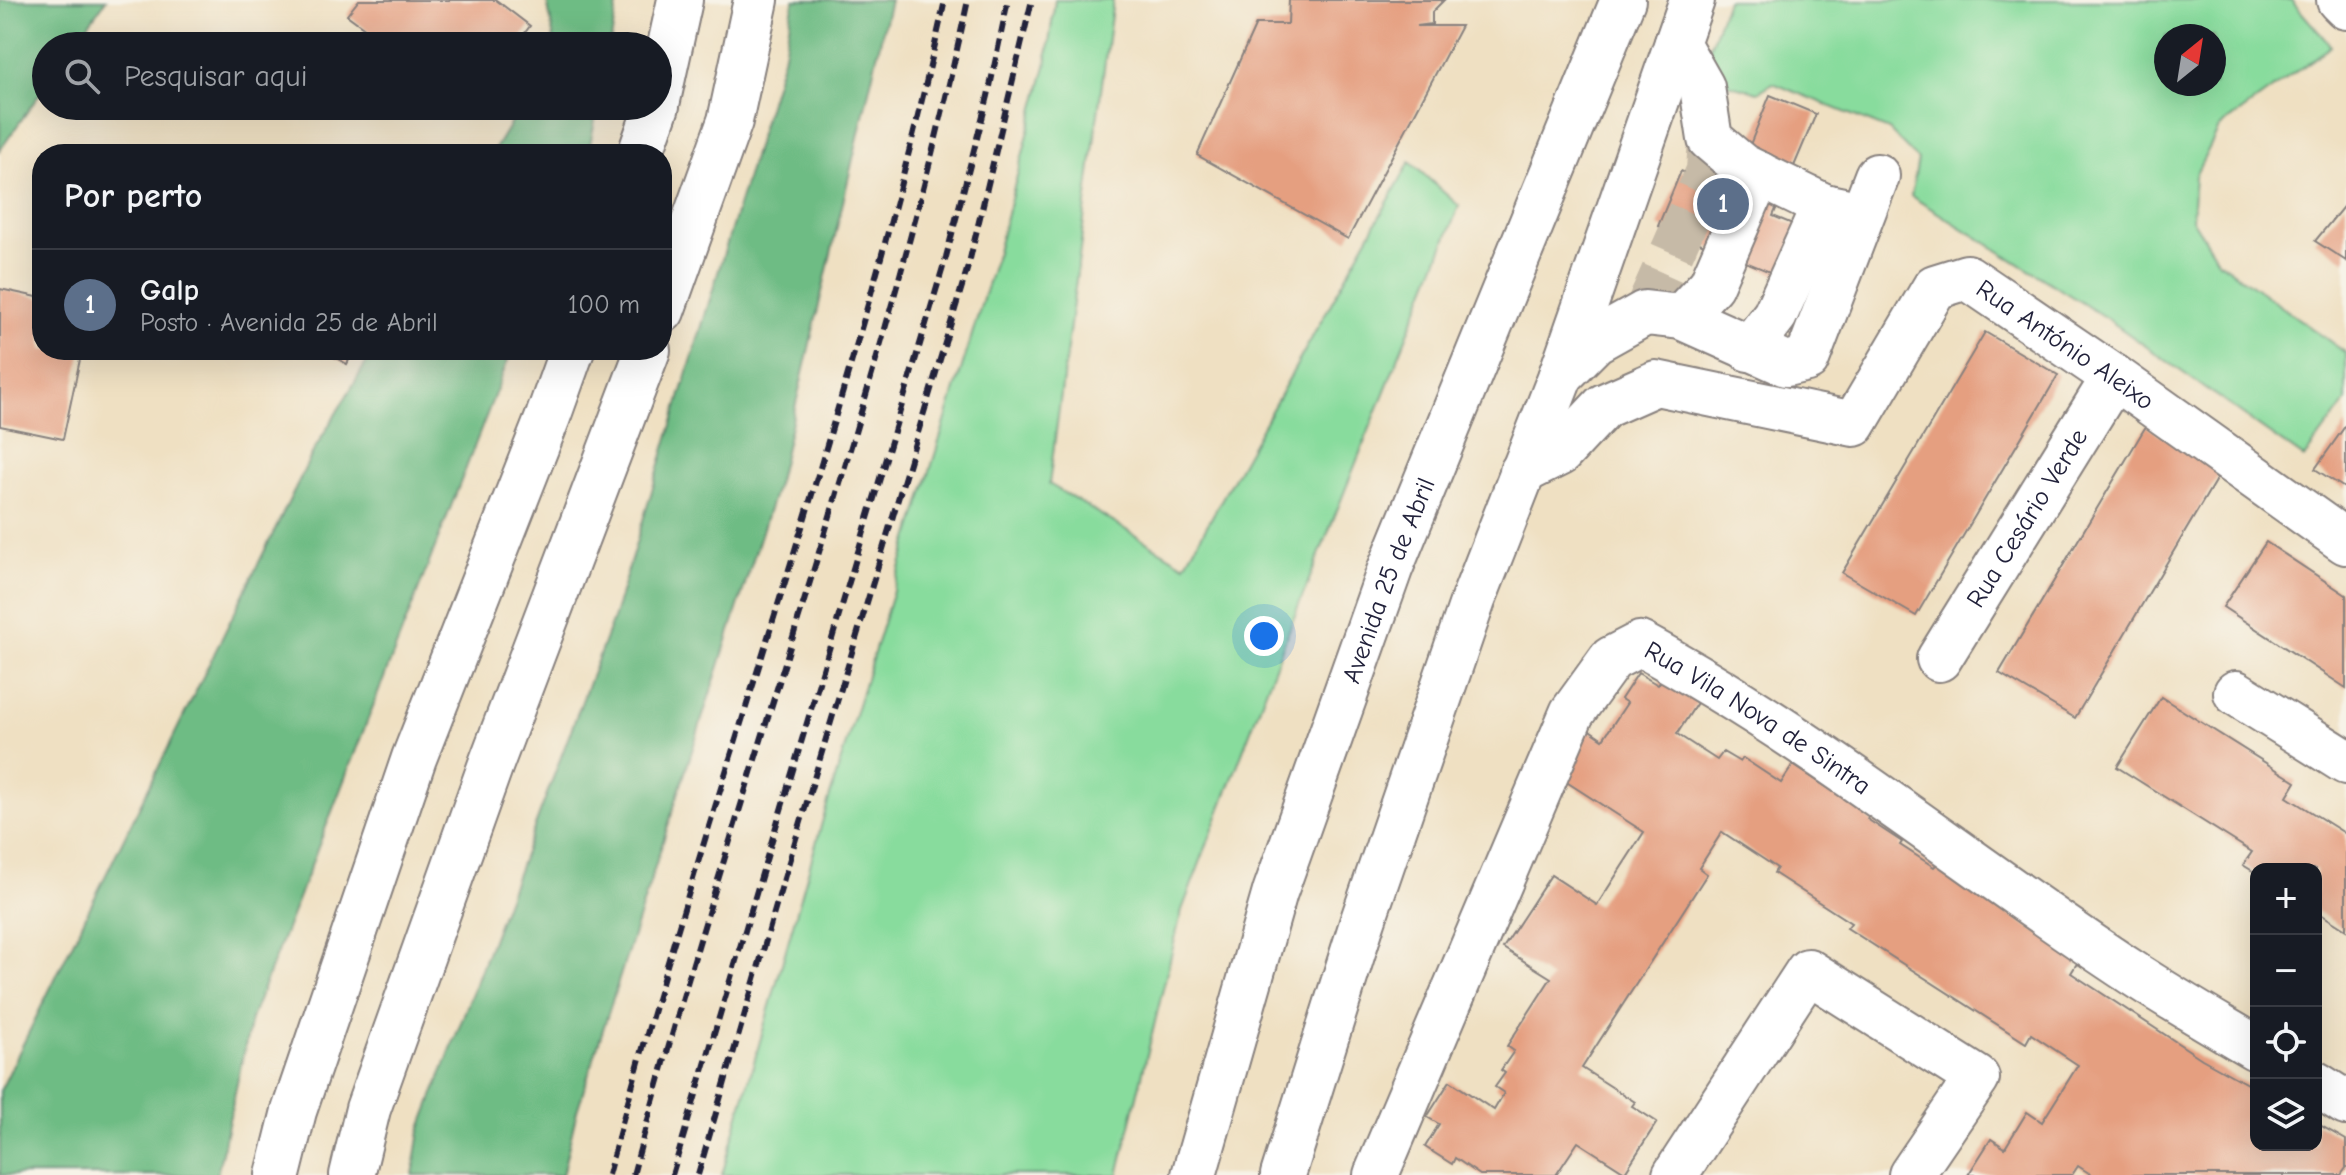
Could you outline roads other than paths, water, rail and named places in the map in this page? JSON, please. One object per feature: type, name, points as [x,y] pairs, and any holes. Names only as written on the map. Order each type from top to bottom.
[{"type":"main road","points":[[672,36],[680,0]]},
{"type":"main road","points":[[672,283],[730,121],[756,0]]},
{"type":"main road","name":"Avenida 25 de Abril","points":[[1194,1175],[1275,892],[1390,569],[1623,0]]},
{"type":"main road","points":[[1283,1175],[1363,920],[1473,600],[1561,375],[1692,0]]},
{"type":"main road","points":[[2339,0],[2346,7]]},
{"type":"main road","points":[[1677,43],[1702,87],[1710,139],[1742,166],[1841,215]]},
{"type":"main road","points":[[644,144],[652,120]]},
{"type":"main road","points":[[1681,317],[1711,285],[1759,174]]},
{"type":"main road","points":[[1561,375],[1595,341],[1645,313],[1681,317],[1786,364],[1807,359],[1841,215],[1877,176]]},
{"type":"main road","name":"Rua António Aleixo","points":[[1522,472],[1560,453],[1604,406],[1656,383],[1854,424],[1935,287],[1967,277],[2346,542]]},
{"type":"main road","points":[[278,1175],[294,1111],[414,758],[568,360]]},
{"type":"main road","points":[[352,1175],[368,1109],[481,794],[644,360]]},
{"type":"main road","name":"Rua Cesário Verde","points":[[1939,659],[2114,377]]},
{"type":"main road","name":"Rua Vila Nova de Sintra","points":[[1376,1175],[1572,713],[1611,659],[1640,644],[1704,678],[2131,972],[2250,1044]]},
{"type":"main road","points":[[2236,693],[2346,762]]},
{"type":"main road","points":[[1675,1175],[1808,971],[1977,1078],[1911,1175]]},
{"type":"main road","points":[[2322,1088],[2346,1103]]},
{"type":"tunnel","points":[[1645,313],[1708,171],[1710,139]]},
{"type":"railway","points":[[608,1175],[692,881],[828,443],[910,149],[945,0]]},
{"type":"railway","points":[[633,1175],[674,1028],[894,296],[968,0]]},
{"type":"railway","points":[[672,1175],[946,257],[988,96],[1008,0]]},
{"type":"railway","points":[[698,1175],[969,263],[1032,0]]},
{"type":"place","name":"Galp","points":[[1723,204]]}]
